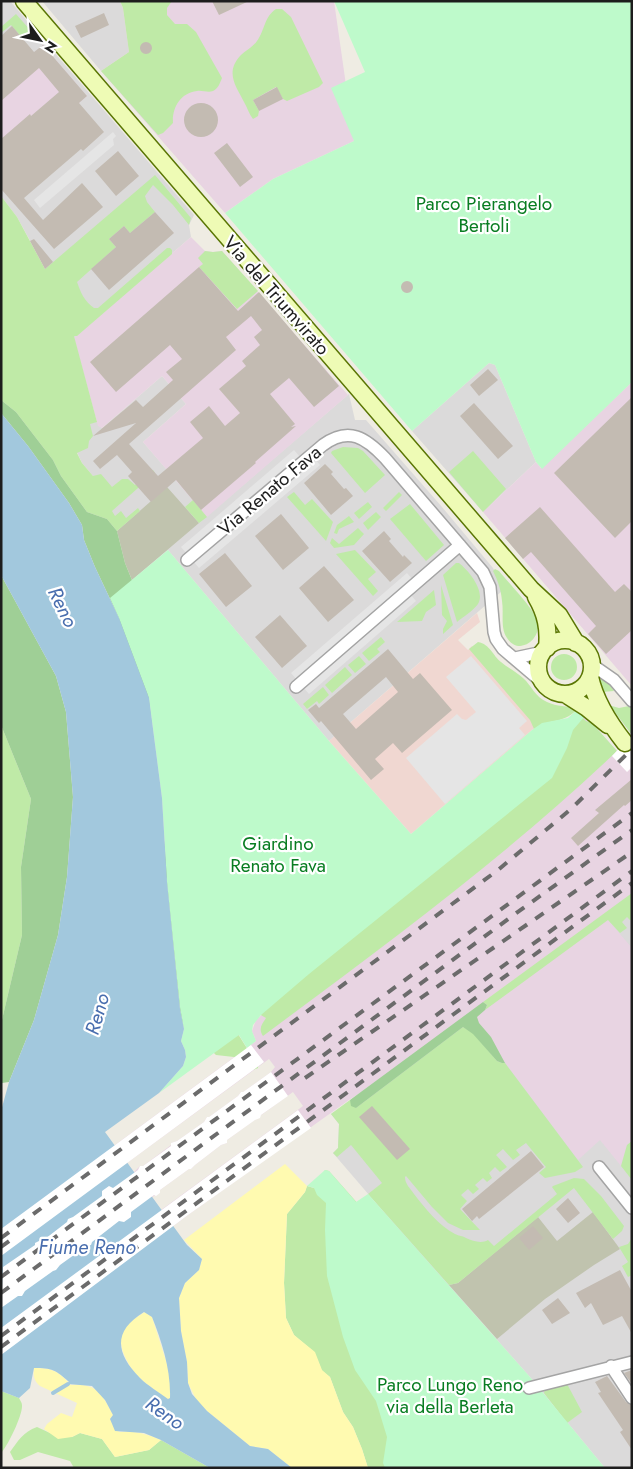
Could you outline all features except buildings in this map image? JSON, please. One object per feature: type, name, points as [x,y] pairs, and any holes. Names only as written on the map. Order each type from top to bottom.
[{"type":"main road","name":"Via del Triumvirato","points":[[24,1],[531,589],[559,615],[576,643]]},
{"type":"main road","name":"Via del Triumvirato","points":[[531,589],[545,615],[548,627],[545,650]]},
{"type":"main road","points":[[560,641],[576,643],[587,653],[592,687],[620,737],[587,708],[566,694],[550,690],[543,683],[538,672],[538,665],[545,650],[560,641]]},
{"type":"main road","points":[[566,694],[583,687],[590,670]]},
{"type":"street","name":"Via Renato Fava","points":[[187,560],[323,444],[333,438],[360,437],[373,445],[482,572],[490,588],[496,639],[503,649],[543,683]]},
{"type":"street","points":[[296,687],[460,545]]},
{"type":"street","points":[[515,658],[545,650]]},
{"type":"street","points":[[590,670],[614,680],[632,701]]},
{"type":"street","points":[[599,1167],[632,1208]]},
{"type":"street","points":[[529,1388],[632,1362]]},
{"type":"street","points":[[611,1366],[632,1398]]},
{"type":"shaded area","points":[[1,1],[10,1],[194,215],[189,225],[191,237],[74,338],[60,295],[17,217],[1,196]]},
{"type":"shaded area","points":[[42,1],[120,1],[123,8],[129,52],[101,71]]},
{"type":"shaded area","points":[[138,1],[334,1],[354,141],[273,179],[225,213],[101,71],[129,52],[123,8]]},
{"type":"shaded area","points":[[43,45],[87,96],[1,174],[1,80]]},
{"type":"shaded area","points":[[113,132],[116,136],[113,139],[114,145],[40,208],[34,200]]},
{"type":"shaded area","points":[[191,237],[205,251],[222,251],[348,395],[207,517],[143,442],[186,404],[162,376],[102,428],[98,426],[74,338]]},
{"type":"shaded area","points":[[489,363],[495,365],[536,462],[483,512],[412,431]]},
{"type":"shaded area","points":[[162,376],[186,404],[143,442],[207,516],[349,394],[355,420],[366,420],[442,507],[493,568],[500,581],[502,591],[329,741],[168,550],[132,580],[117,531],[119,528],[93,476],[82,463],[70,437],[81,402],[102,428]]},
{"type":"shaded area","points":[[632,382],[632,686],[483,512],[536,462],[541,468]]},
{"type":"shaded area","points":[[294,450],[306,464],[314,458],[320,465],[199,568],[181,547]]},
{"type":"shaded area","points":[[167,487],[199,523],[132,580],[125,563],[117,531]]},
{"type":"shaded area","points":[[407,573],[412,579],[404,587],[416,601],[309,694],[291,673]]},
{"type":"shaded area","points":[[477,613],[480,622],[458,640],[468,650],[472,646],[542,723],[411,834],[329,741]]},
{"type":"shaded area","points":[[471,656],[527,721],[519,728],[525,735],[445,804],[406,758],[457,714],[466,720],[476,712],[446,677]]},
{"type":"shaded area","points":[[585,716],[617,751],[632,735],[632,902],[608,920],[632,948],[632,1141],[627,1145],[621,1166],[600,1140],[578,1160],[473,1020],[349,1100],[188,1215],[1,1355],[1,1229],[256,1041],[252,1031],[256,1020],[309,974],[573,730]],"holes":[[[269,1059],[275,1067],[271,1072],[207,1117],[204,1122],[177,1141],[171,1143],[171,1145],[134,1172],[127,1163]],[[293,1092],[303,1106],[161,1210],[152,1197],[160,1193],[160,1190],[191,1169],[221,1145],[227,1143],[227,1140]]]},
{"type":"shaded area","points":[[632,902],[632,1468],[605,1468],[530,1377],[333,1153],[338,1148],[339,1124],[331,1114]]},
{"type":"shaded area","points":[[593,1212],[620,1249],[545,1299],[497,1339],[449,1285],[458,1283],[538,1217],[557,1241]]},
{"type":"green space","points":[[120,1],[172,1],[167,8],[167,15],[175,24],[187,24],[196,32],[222,78],[218,87],[213,91],[191,92],[182,98],[174,112],[173,123],[163,133],[158,135],[101,71],[129,52],[123,8]]},
{"type":"green space","name":"Parco Pierangelo Bertoli","points":[[334,1],[632,1],[632,382],[542,469],[536,462],[495,365],[489,363],[412,431],[225,213],[273,179],[354,141],[331,88],[365,72]]},
{"type":"green space","points":[[276,9],[282,9],[291,17],[323,83],[319,87],[287,101],[283,99],[276,87],[253,100],[259,111],[258,116],[253,119],[235,85],[233,68],[240,56],[260,37],[269,16]]},
{"type":"green space","points":[[16,14],[31,31],[23,39],[11,25],[1,33],[1,27]]},
{"type":"green space","points":[[155,175],[191,218],[189,225],[153,185],[145,196],[155,212],[130,233],[124,226],[109,239],[116,247],[77,282],[85,300],[94,308],[98,308],[167,248],[172,250],[172,254],[77,336],[74,336],[97,422],[90,424],[93,436],[89,441],[88,448],[77,453],[82,463],[93,476],[101,474],[112,487],[122,479],[128,479],[135,485],[153,470],[155,473],[112,511],[115,516],[121,511],[126,518],[138,508],[140,511],[117,531],[107,519],[87,512],[61,476],[53,460],[16,412],[1,400],[1,196],[17,217],[45,269]]},
{"type":"green space","points":[[205,251],[222,251],[258,291],[237,309],[199,267],[203,264],[198,258]]},
{"type":"green space","points":[[1,400],[16,412],[53,460],[61,476],[87,512],[107,519],[117,531],[125,563],[138,595],[184,1029],[180,1009],[167,882],[119,618],[84,540],[82,525],[69,503],[28,446],[1,413]]},
{"type":"green space","points":[[343,447],[358,448],[363,451],[385,475],[365,493],[331,453]]},
{"type":"green space","points":[[473,451],[506,489],[483,512],[449,472]]},
{"type":"green space","points":[[294,492],[305,505],[312,499],[333,522],[326,541],[287,497]]},
{"type":"green space","points":[[399,492],[402,495],[386,511],[383,508]]},
{"type":"green space","points":[[193,500],[207,517],[199,523],[185,507]]},
{"type":"green space","points":[[368,502],[372,507],[359,519],[354,513]]},
{"type":"green space","points":[[410,504],[444,545],[426,561],[390,519]]},
{"type":"green space","points":[[376,512],[381,517],[368,530],[363,523]]},
{"type":"green space","points":[[349,516],[354,522],[339,529],[337,534],[334,533],[337,525]]},
{"type":"green space","points":[[358,528],[364,534],[354,545],[334,548],[330,543],[332,538],[339,544]]},
{"type":"green space","name":"Giardino Renato Fava","points":[[168,550],[329,741],[411,834],[542,723],[568,718],[577,710],[585,716],[573,730],[567,748],[552,778],[261,1015],[253,1025],[252,1031],[256,1041],[247,1048],[239,1035],[159,1093],[183,1066],[186,1057],[181,1041],[184,1029],[167,882],[162,798],[149,698],[110,598]]},
{"type":"green space","points":[[355,550],[376,572],[368,579],[378,591],[373,596],[336,554]]},
{"type":"green space","points":[[456,563],[463,566],[475,581],[480,593],[480,599],[476,607],[457,622],[443,575]]},
{"type":"green space","points":[[495,569],[521,596],[536,617],[538,629],[533,640],[528,644],[517,646],[505,634],[501,593],[493,571]]},
{"type":"green space","points":[[1,575],[56,676],[66,712],[73,797],[67,877],[58,935],[34,1020],[9,1082],[2,1083],[1,1024],[22,935],[21,867],[31,799],[1,725]]},
{"type":"green space","points":[[441,585],[453,625],[443,634],[447,621],[442,615]]},
{"type":"green space","points":[[434,590],[436,605],[426,612],[422,621],[397,622]]},
{"type":"green space","points":[[381,637],[385,642],[377,649],[380,652],[369,661],[362,653]]},
{"type":"green space","points":[[478,642],[486,645],[498,660],[521,676],[543,700],[551,704],[577,710],[565,718],[534,729],[530,720],[469,649]]},
{"type":"green space","points":[[564,654],[573,658],[577,667],[573,676],[564,680],[555,676],[551,667],[555,658]]},
{"type":"green space","points":[[359,656],[366,664],[355,673],[348,665]]},
{"type":"green space","points":[[345,667],[352,675],[332,693],[325,685]]},
{"type":"green space","points":[[603,678],[614,691],[602,692],[598,681]]},
{"type":"green space","points":[[323,687],[329,695],[319,704],[317,701],[307,709],[303,704]]},
{"type":"green space","points":[[629,706],[632,709],[632,735],[611,707],[619,708]]},
{"type":"green space","points":[[580,715],[586,721],[592,723],[617,751],[575,790],[444,899],[263,1036],[261,1029],[266,1018],[259,1014],[256,1001],[253,999],[236,1011],[233,1026],[258,1068],[253,1070],[234,1057],[216,1055],[213,1052],[215,1038],[225,1019],[238,1003],[265,980],[279,956],[291,927],[300,917],[306,918],[312,913],[314,907],[371,873],[406,847],[536,733],[567,725]]},
{"type":"green space","points":[[1,725],[31,799],[21,867],[22,935],[1,1024]]},
{"type":"green space","points":[[632,893],[632,920],[627,917],[622,922],[627,928],[620,933],[608,920],[485,1010],[487,1005],[483,1002]]},
{"type":"green space","points":[[483,1002],[487,1005],[485,1010],[477,1017],[479,1023],[491,1037],[505,1063],[497,1061],[473,1034],[463,1027],[356,1108],[351,1106],[350,1100]]},
{"type":"green space","points":[[463,1027],[473,1033],[497,1061],[505,1063],[583,1167],[575,1172],[545,1178],[539,1173],[546,1167],[526,1143],[516,1150],[520,1155],[513,1160],[503,1149],[496,1155],[507,1167],[500,1172],[495,1167],[489,1173],[492,1178],[487,1182],[483,1178],[475,1185],[479,1189],[473,1194],[468,1189],[461,1195],[467,1201],[460,1209],[480,1230],[463,1230],[448,1223],[406,1176],[405,1179],[408,1186],[433,1216],[449,1231],[474,1241],[483,1242],[488,1240],[494,1246],[557,1194],[553,1186],[574,1178],[584,1179],[601,1196],[624,1226],[622,1231],[613,1239],[574,1188],[458,1283],[449,1285],[368,1194],[382,1183],[351,1145],[337,1157],[333,1153],[338,1148],[339,1124],[331,1114],[350,1100],[356,1108]]},
{"type":"green space","points":[[632,1141],[632,1180],[621,1166],[627,1145]]},
{"type":"green space","name":"Parco Lungo Reno via della Berleta","points":[[325,1170],[329,1171],[592,1468],[368,1468],[353,1427],[343,1412],[330,1377],[322,1371],[314,1352],[294,1335],[286,1318],[284,1283],[287,1214],[305,1192],[307,1186],[314,1188]]},
{"type":"green space","name":"Parco Lungo Reno via della Berleta","points":[[325,1170],[329,1171],[356,1202],[368,1194],[530,1377],[605,1468],[385,1468],[383,1463],[387,1437],[376,1401],[355,1370],[343,1337],[327,1276],[326,1203],[317,1195],[314,1188],[307,1186]]},
{"type":"green space","points":[[632,1238],[632,1275],[628,1277],[622,1266],[628,1262],[619,1247],[628,1244]]},
{"type":"green space","points":[[566,1382],[582,1412],[567,1423],[544,1393],[545,1389]]},
{"type":"green space","points":[[1,1391],[19,1398],[22,1409],[14,1430],[1,1453]]},
{"type":"green space","points":[[37,1427],[50,1433],[72,1437],[80,1433],[102,1439],[115,1457],[149,1450],[161,1440],[210,1468],[74,1468],[70,1461],[38,1452],[20,1460],[14,1460],[10,1452],[24,1434]]},
{"type":"sand","points":[[285,1164],[307,1186],[305,1192],[287,1214],[284,1283],[286,1318],[294,1335],[315,1352],[322,1370],[330,1377],[343,1412],[353,1427],[368,1468],[292,1468],[268,1449],[250,1446],[207,1411],[197,1401],[188,1383],[179,1298],[185,1283],[199,1270],[202,1259],[184,1240]]},
{"type":"sand","points":[[145,1312],[152,1317],[167,1364],[171,1381],[170,1398],[168,1400],[137,1375],[130,1366],[121,1345],[122,1333],[125,1328]]},
{"type":"sand","points":[[34,1368],[51,1370],[59,1373],[71,1385],[87,1386],[98,1391],[113,1415],[110,1419],[119,1432],[140,1433],[161,1440],[149,1450],[115,1457],[102,1439],[80,1433],[72,1437],[58,1439],[44,1429],[47,1424],[61,1413],[72,1417],[77,1403],[40,1386],[34,1378]]},
{"type":"water","name":"Fiume Reno","points":[[1,413],[28,446],[69,503],[82,525],[84,540],[119,618],[149,698],[162,798],[167,882],[180,1009],[184,1029],[181,1041],[186,1057],[183,1066],[159,1093],[105,1132],[187,1245],[202,1259],[199,1270],[185,1283],[179,1298],[188,1383],[192,1394],[207,1411],[250,1446],[268,1449],[292,1468],[210,1468],[161,1440],[144,1433],[115,1431],[110,1419],[113,1415],[105,1400],[92,1386],[68,1384],[69,1382],[61,1375],[50,1369],[34,1368],[30,1388],[19,1398],[1,1391],[1,1111],[9,1082],[34,1020],[58,935],[67,877],[73,797],[66,712],[56,676],[1,575]],"holes":[[[144,1312],[152,1317],[167,1367],[170,1388],[170,1398],[168,1399],[140,1378],[132,1369],[122,1351],[123,1335],[134,1319]]]},
{"type":"pier","points":[[632,735],[632,767],[627,772],[612,756]]},
{"type":"pier","points":[[251,1045],[264,1062],[1,1256],[1,1229]]},
{"type":"pier","points":[[271,1072],[288,1096],[227,1140],[227,1143],[221,1145],[191,1169],[160,1190],[160,1193],[156,1196],[154,1195],[131,1212],[131,1217],[124,1222],[119,1221],[92,1242],[91,1245],[85,1247],[25,1291],[22,1296],[18,1296],[1,1308],[3,1267],[35,1245],[35,1243],[41,1242],[67,1222],[68,1219],[102,1196],[102,1191],[109,1186],[113,1188],[138,1170],[140,1166],[143,1166],[171,1146],[171,1143],[177,1141],[204,1122],[207,1117]]},
{"type":"pier","points":[[298,1110],[311,1128],[188,1215],[1,1355],[1,1328]]},
{"type":"waterway","points":[[53,1393],[68,1384]]},
{"type":"railway","points":[[1,1238],[498,870],[571,809],[632,749]]},
{"type":"railway","points":[[1,1277],[632,813]]},
{"type":"railway","points":[[1,1293],[632,830]]},
{"type":"railway","points":[[305,1078],[632,852]]},
{"type":"railway","points":[[1,1336],[632,871]]},
{"type":"railway","points":[[1,1347],[632,883]]},
{"type":"railway","points":[[1,1247],[16,1236]]},
{"type":"water label","name":"Reno","points":[[63,607]]},
{"type":"water label","name":"Reno","points":[[97,1014]]},
{"type":"water label","name":"Reno","points":[[165,1413]]}]
